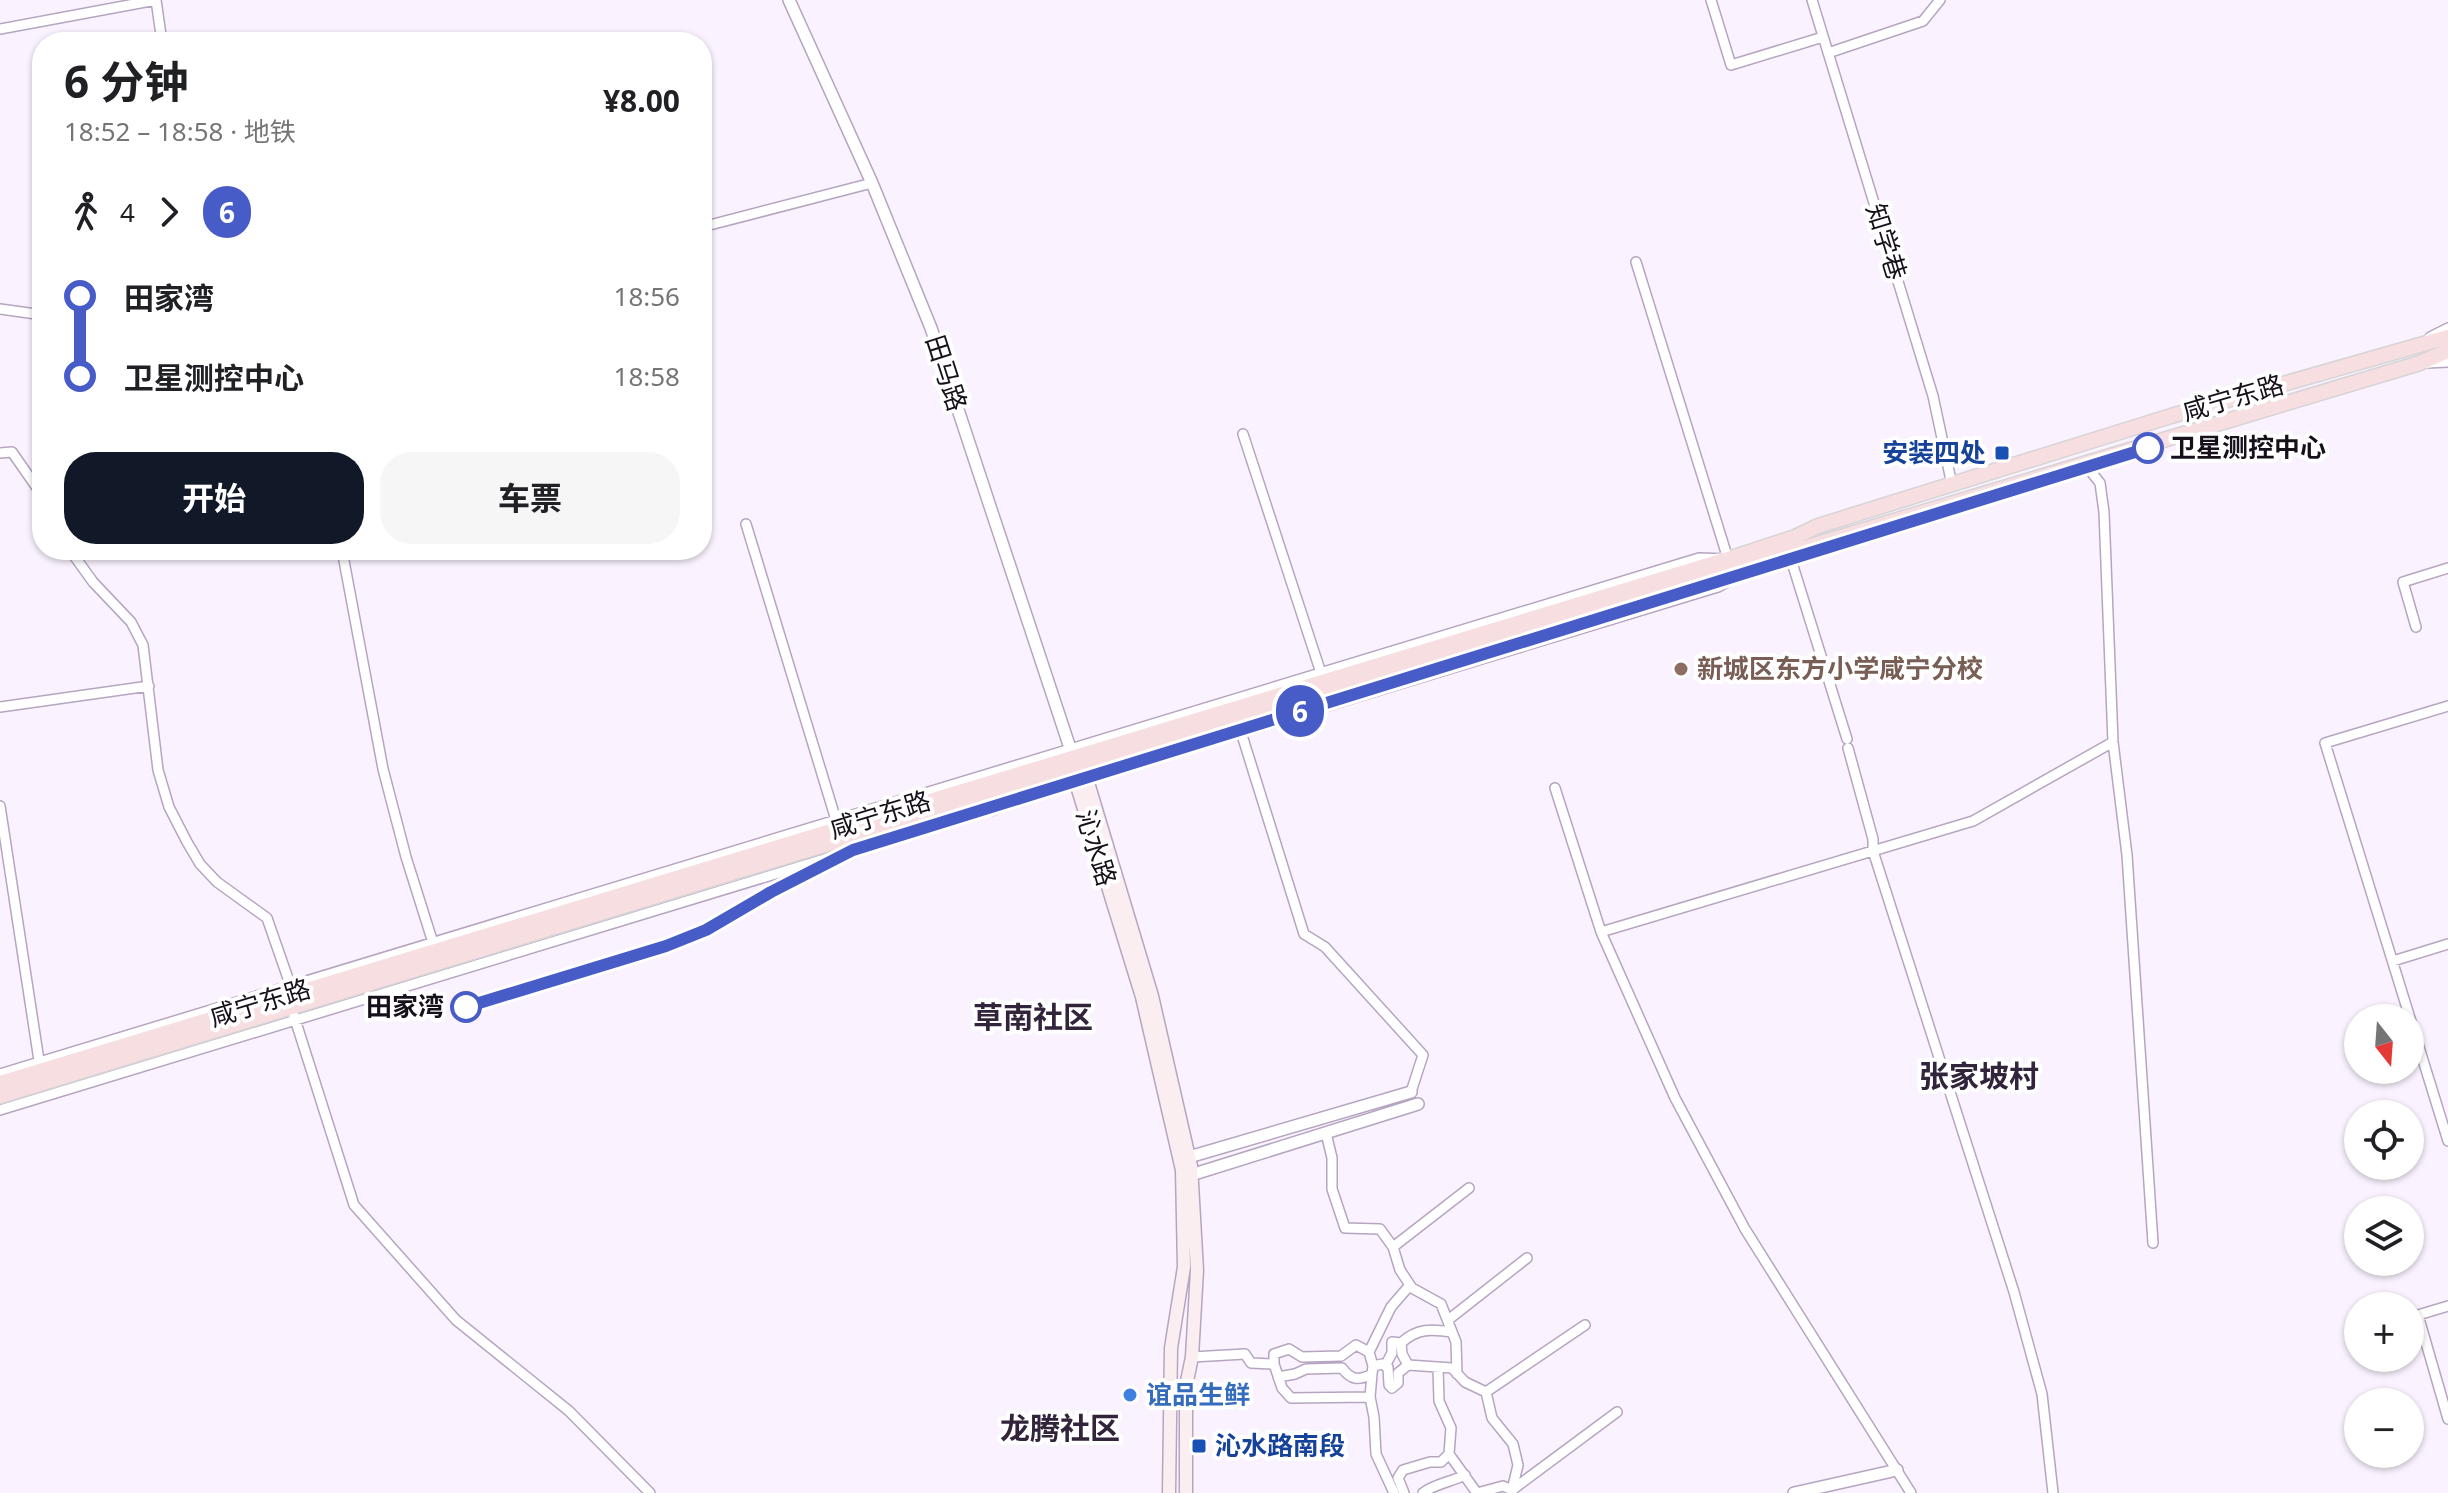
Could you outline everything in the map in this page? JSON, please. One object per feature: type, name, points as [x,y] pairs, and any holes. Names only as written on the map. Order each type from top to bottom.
[{"type":"main road","name":"咸宁东路","points":[[0,1083],[40,1066],[293,1002],[434,946],[1077,767],[1728,559],[1795,537],[1818,526],[2171,416],[2448,337]]},
{"type":"main road","name":"咸宁东路","points":[[0,1096],[293,1002],[2420,363],[2448,351]]},
{"type":"main road","name":"沁水路","points":[[1077,767],[1152,996],[1189,1157],[1197,1270],[1192,1357],[1186,1386],[1186,1493]]},
{"type":"main road","name":"沁水路","points":[[1077,767],[1142,997],[1182,1170],[1184,1267],[1171,1348],[1169,1493]]},
{"type":"main road","points":[[960,803],[993,808]]},
{"type":"street","points":[[0,29],[156,0],[161,32]]},
{"type":"street","name":"田马路","points":[[789,0],[872,183],[931,328],[1077,767]]},
{"type":"street","points":[[1711,0],[1731,65],[1823,37]]},
{"type":"street","name":"知学巷","points":[[1812,0],[1933,396],[1952,485]]},
{"type":"street","points":[[1828,53],[1923,21],[1940,0]]},
{"type":"street","points":[[712,224],[872,183]]},
{"type":"street","points":[[0,1110],[293,1002],[993,808],[1077,767],[1321,673],[1699,558],[1728,559],[1636,262]]},
{"type":"street","points":[[0,309],[32,313]]},
{"type":"street","points":[[2415,345],[2448,328]]},
{"type":"street","points":[[2420,363],[2448,362]]},
{"type":"street","points":[[1243,434],[1321,673]]},
{"type":"street","points":[[0,453],[12,452],[32,481]]},
{"type":"street","points":[[2084,463],[2100,483],[2104,512],[2113,742],[2127,855],[2153,1243]]},
{"type":"street","points":[[746,524],[836,820]]},
{"type":"street","points":[[1789,553],[1848,744],[1873,839],[1873,851],[2014,1292],[2042,1394],[2053,1493]]},
{"type":"street","points":[[77,560],[93,582],[131,622],[143,645],[158,770],[169,807],[200,864],[241,901],[267,918],[354,1205],[456,1320],[569,1411],[650,1493]]},
{"type":"street","points":[[344,560],[383,769],[434,946],[836,820],[1241,732],[1718,587],[1767,560]]},
{"type":"street","points":[[2416,627],[2403,582],[2448,568]]},
{"type":"street","points":[[0,707],[149,686]]},
{"type":"street","points":[[2448,706],[2325,743],[2448,1141]]},
{"type":"street","points":[[1189,1157],[1411,1092],[1423,1055],[1325,947],[1304,934],[1241,732]]},
{"type":"street","points":[[1601,932],[1973,821],[2113,742]]},
{"type":"street","points":[[1555,788],[1601,932],[1675,1098],[1745,1229],[1893,1472],[1911,1493]]},
{"type":"street","points":[[0,806],[40,1066],[0,1074]]},
{"type":"street","points":[[2393,961],[2448,944]]},
{"type":"street","points":[[1191,1175],[1418,1104]]},
{"type":"street","points":[[1321,1118],[1332,1158],[1332,1189],[1345,1228],[1380,1229],[1393,1247],[1400,1270],[1410,1285],[1441,1304],[1456,1342],[1457,1374]]},
{"type":"street","points":[[1393,1247],[1469,1188]]},
{"type":"street","points":[[1448,1320],[1527,1258]]},
{"type":"street","points":[[1394,1493],[1376,1454],[1369,1352],[1391,1307],[1410,1285]]},
{"type":"street","points":[[2448,1306],[2418,1315],[2448,1419]]},
{"type":"street","points":[[1486,1392],[1585,1325]]},
{"type":"street","points":[[1341,1356],[1342,1368],[1348,1377],[1355,1379],[1385,1366],[1392,1353],[1392,1342],[1401,1343],[1413,1333],[1432,1329],[1452,1332]]},
{"type":"street","points":[[1401,1343],[1408,1365]]},
{"type":"street","points":[[1369,1352],[1356,1345],[1341,1356],[1302,1357],[1289,1349],[1274,1354],[1274,1364],[1282,1388],[1291,1398],[1370,1397]]},
{"type":"street","points":[[1192,1357],[1245,1354],[1251,1363],[1274,1364]]},
{"type":"street","points":[[1385,1366],[1388,1367],[1392,1388],[1398,1383],[1398,1373],[1408,1365],[1452,1368],[1465,1382],[1486,1392]]},
{"type":"street","points":[[1278,1377],[1306,1369],[1342,1368]]},
{"type":"street","points":[[1404,1493],[1398,1478],[1403,1470],[1441,1462],[1449,1454],[1451,1428],[1439,1401],[1438,1368]]},
{"type":"street","points":[[1486,1392],[1492,1418],[1513,1444],[1518,1465],[1512,1492]]},
{"type":"street","points":[[1512,1492],[1617,1412]]},
{"type":"street","points":[[1449,1454],[1477,1493],[1503,1486],[1512,1492]]},
{"type":"street","points":[[1794,1493],[1893,1472]]},
{"type":"street","points":[[1423,1493],[1432,1486],[1445,1485],[1465,1475]]},
{"type":"metro line","name":"6","points":[[466,1007],[666,946],[706,930],[813,869],[853,850],[2148,448]]},
{"type":"place","name":"卫星测控中心","points":[[2148,448]]},
{"type":"place","name":"安装四处","points":[[2002,453]]},
{"type":"place","name":"新城区东方小学咸宁分校","points":[[1681,669]]},
{"type":"place","name":"田家湾","points":[[466,1007]]},
{"type":"place","name":"谊品生鲜","points":[[1130,1395]]},
{"type":"place","name":"沁水路南段","points":[[1199,1446]]},
{"type":"district","name":"草南社区","points":[[1033,1018]]},
{"type":"district","name":"张家坡村","points":[[1979,1077]]},
{"type":"district","name":"龙腾社区","points":[[1060,1429]]}]
